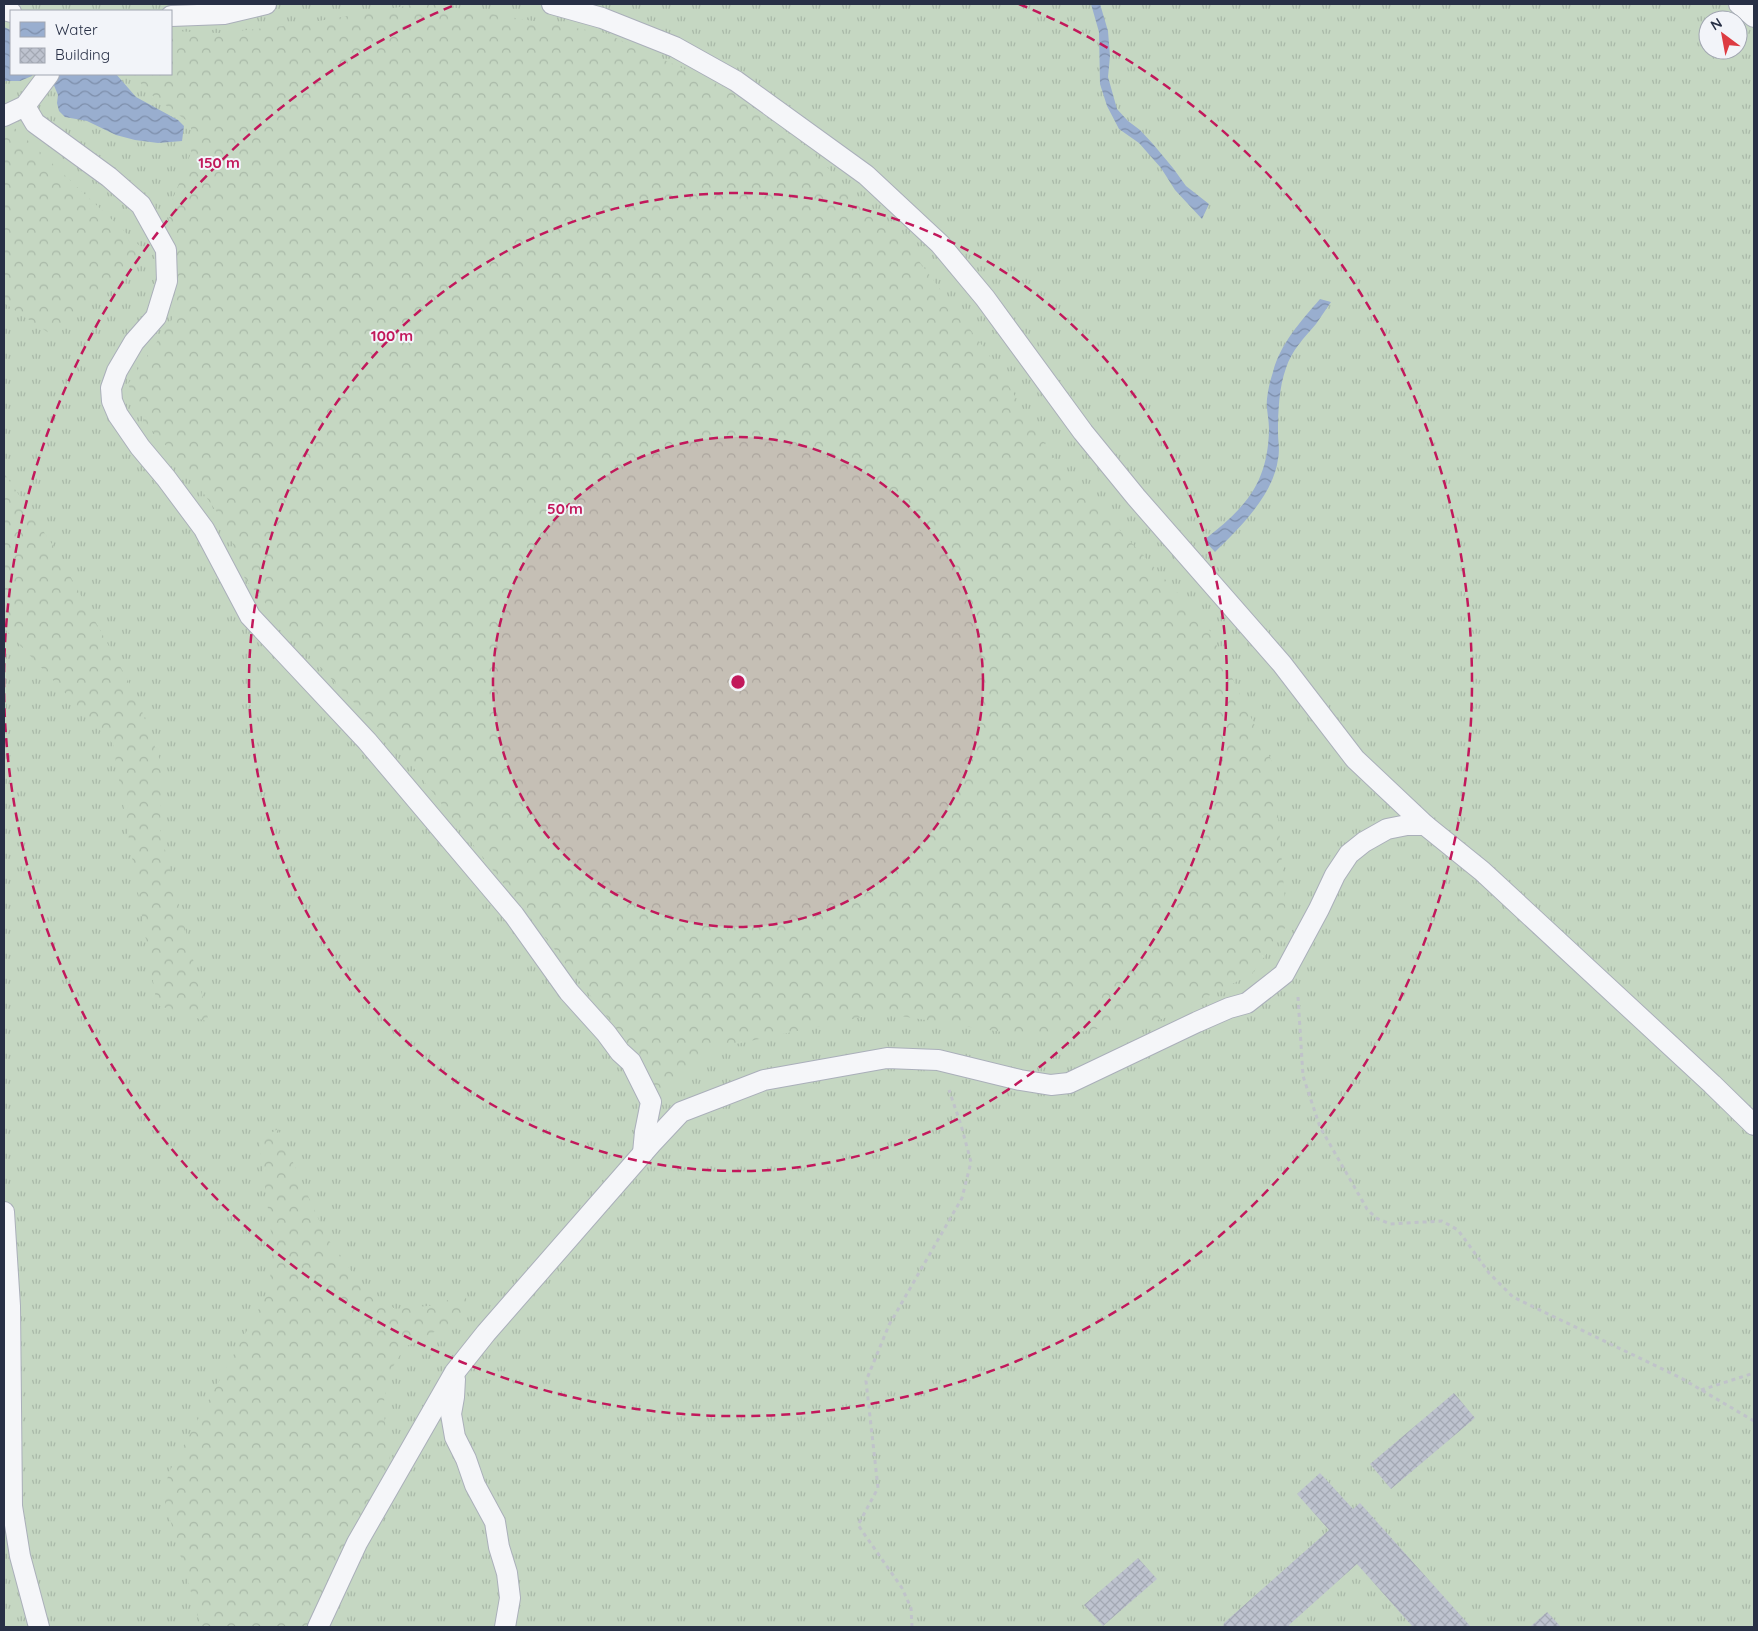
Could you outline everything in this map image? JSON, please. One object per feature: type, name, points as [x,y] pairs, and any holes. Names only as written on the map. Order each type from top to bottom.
[{"type":"lane","points":[[172,16],[224,14],[266,4]]},
{"type":"lane","points":[[552,4],[602,18],[675,47],[736,81],[866,175],[940,244],[985,298],[1083,432],[1136,497],[1282,664],[1355,759],[1426,825],[1482,871],[1754,1125]]},
{"type":"lane","points":[[1739,4],[1754,17]]},
{"type":"lane","points":[[4,116],[25,106],[48,75]]},
{"type":"lane","points":[[25,106],[36,123],[109,177],[141,205],[166,250],[167,281],[156,317],[134,342],[117,371],[111,388],[112,401],[118,415],[140,447],[204,529],[250,616],[367,741],[514,916],[569,992],[606,1032],[620,1052],[631,1062],[651,1102],[643,1153]]},
{"type":"lane","points":[[318,1627],[357,1543],[455,1372],[486,1333],[681,1112],[764,1080],[887,1058],[938,1060],[1043,1084],[1069,1083],[1197,1022],[1229,1008],[1247,1003],[1284,974],[1335,875],[1349,854],[1364,842],[1387,829],[1426,825]]},
{"type":"lane","points":[[4,1212],[10,1306],[12,1506],[20,1556],[39,1627]]},
{"type":"lane","points":[[455,1372],[451,1414],[455,1437],[466,1459],[475,1485],[494,1522],[507,1573],[510,1598],[505,1627]]},
{"type":"path","points":[[1284,974],[1298,997],[1303,1076],[1320,1127],[1367,1209],[1376,1218],[1390,1224],[1442,1221],[1458,1230],[1489,1273],[1513,1297],[1681,1378],[1754,1421]]},
{"type":"path","points":[[912,1627],[911,1608],[902,1588],[858,1525],[878,1488],[866,1381],[889,1325],[962,1198],[971,1162],[961,1125],[938,1060]]},
{"type":"path","points":[[1701,1390],[1754,1373]]},
{"type":"green space","points":[[4,4],[1746,4],[1754,10],[1754,1627],[4,1627]]},
{"type":"green space","points":[[417,4],[433,4],[605,33],[728,89],[807,147],[916,257],[990,356],[1053,457],[1207,625],[1274,766],[1287,925],[1252,974],[1162,1019],[1040,1038],[881,1013],[717,1048],[659,1093],[632,1049],[399,749],[313,660],[245,579],[226,525],[182,463],[145,423],[128,384],[173,318],[176,267],[168,211],[191,153],[191,124],[149,93],[134,75],[172,75],[172,31],[219,33],[301,24]]},
{"type":"green space","points":[[4,118],[143,249],[55,337],[4,303]]},
{"type":"green space","points":[[4,473],[54,547],[136,695],[162,766],[160,830],[209,1022],[157,1005],[113,744],[5,629]]},
{"type":"green space","points":[[278,1129],[327,1238],[360,1283],[395,1309],[438,1305],[464,1292],[471,1313],[405,1347],[389,1373],[383,1407],[391,1467],[311,1627],[201,1627],[165,1502],[168,1474],[267,1294],[274,1255],[259,1140]]},
{"type":"water","points":[[1091,4],[1100,4],[1108,31],[1110,56],[1108,77],[1117,109],[1153,144],[1186,186],[1209,204],[1202,219],[1175,190],[1161,168],[1139,143],[1119,129],[1107,106],[1100,84],[1099,32]]},
{"type":"water","points":[[4,27],[10,30],[10,75],[32,75],[20,81],[4,81]]},
{"type":"water","points":[[56,75],[117,75],[136,97],[178,120],[184,126],[182,141],[158,143],[135,140],[116,135],[87,121],[65,117],[59,111],[58,95],[53,83]]},
{"type":"water","points":[[1320,299],[1331,302],[1295,350],[1284,375],[1280,391],[1279,456],[1270,486],[1245,521],[1215,552],[1204,540],[1231,517],[1252,493],[1264,465],[1268,448],[1269,429],[1267,399],[1276,362],[1292,333]]},
{"type":"building","points":[[1454,1393],[1475,1418],[1391,1489],[1370,1464]]},
{"type":"building","points":[[1320,1473],[1353,1509],[1360,1503],[1471,1627],[1413,1627],[1357,1564],[1289,1625],[1290,1627],[1223,1627],[1224,1623],[1329,1530],[1297,1494]]},
{"type":"building","points":[[1138,1558],[1157,1579],[1103,1626],[1084,1605]]},
{"type":"building","points":[[1547,1612],[1561,1627],[1530,1627]]}]
